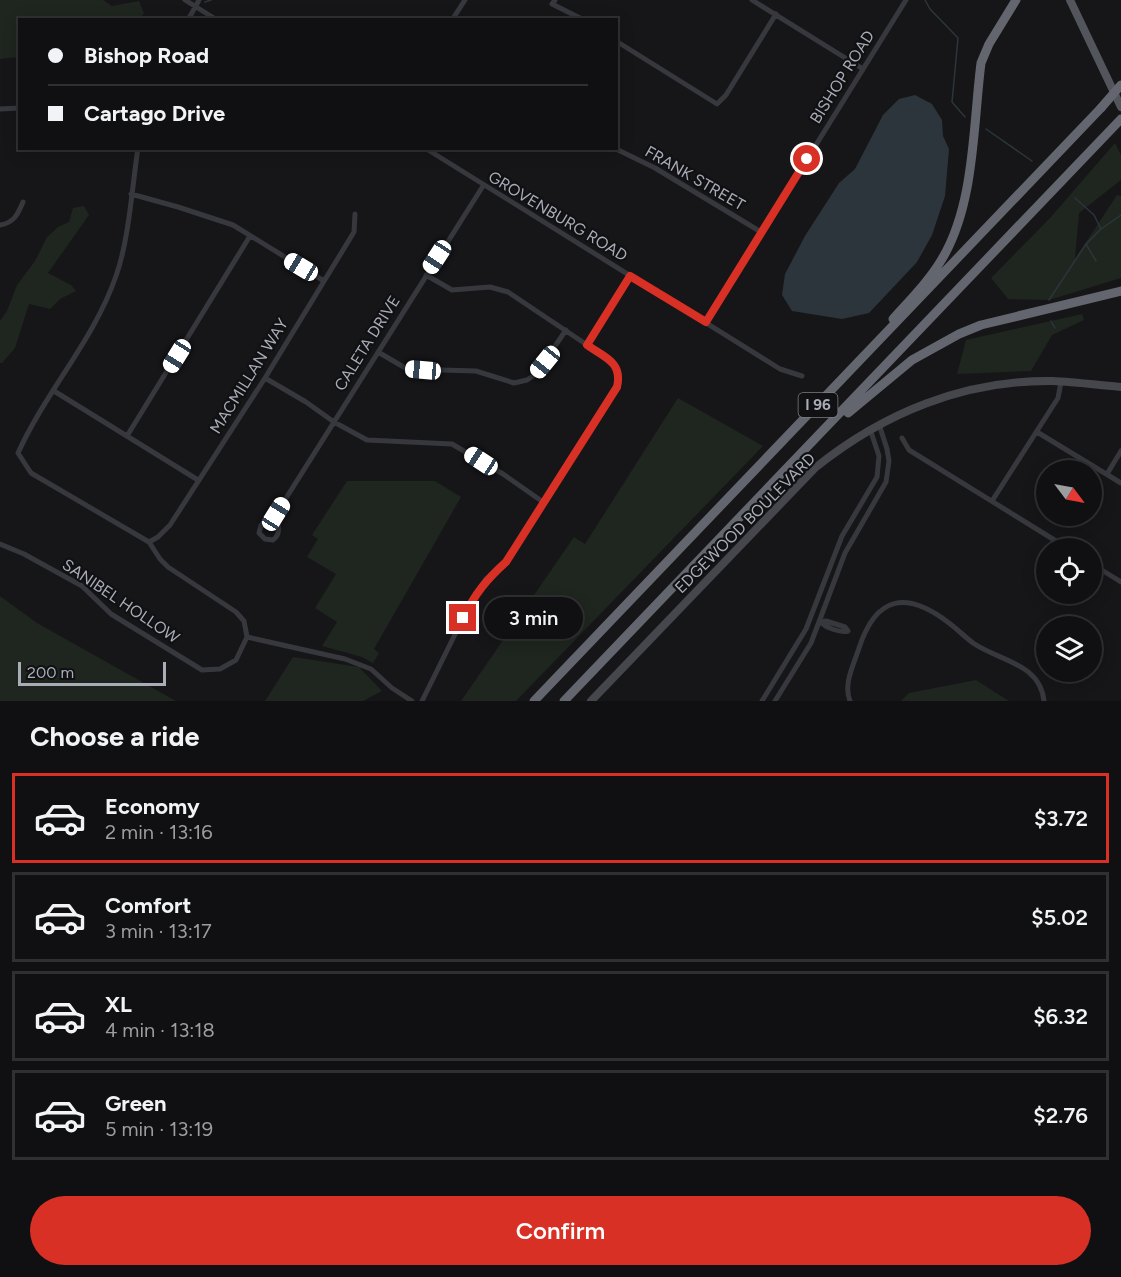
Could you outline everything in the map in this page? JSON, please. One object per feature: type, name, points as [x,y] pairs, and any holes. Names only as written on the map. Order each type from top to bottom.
[{"type":"highway","points":[[858,363],[860,355],[926,282],[951,244],[967,188],[981,63],[989,44],[1016,0]]},
{"type":"highway","name":"I 96","points":[[534,701],[1121,86]]},
{"type":"highway","name":"I 96","points":[[564,701],[1121,119]]},
{"type":"highway","points":[[734,523],[857,405],[895,373],[928,350],[981,326],[1121,291]]},
{"type":"main road","points":[[1070,0],[1121,107]]},
{"type":"street","points":[[185,0],[214,18]]},
{"type":"street","points":[[189,18],[199,0]]},
{"type":"street","points":[[453,18],[465,0]]},
{"type":"street","points":[[555,0],[552,4],[580,18]]},
{"type":"street","points":[[752,0],[863,69]]},
{"type":"street","name":"BISHOP ROAD","points":[[706,322],[906,0]]},
{"type":"street","points":[[618,41],[717,104],[726,95],[776,14]]},
{"type":"street","points":[[0,109],[18,108]]},
{"type":"street","points":[[138,150],[117,274],[89,334],[31,425],[18,453],[31,473],[149,542],[168,567],[236,612],[244,621],[247,637],[345,659],[371,669],[392,688],[412,701]]},
{"type":"street","name":"GROVENBURG ROAD","points":[[428,150],[780,369],[802,376]]},
{"type":"street","name":"FRANK STREET","points":[[618,150],[655,168],[761,232]]},
{"type":"street","name":"CALETA DRIVE","points":[[276,514],[278,534],[273,540],[265,539],[259,533],[259,529],[276,514],[483,186]]},
{"type":"street","points":[[131,194],[233,225],[324,281]]},
{"type":"street","points":[[0,225],[9,224],[18,214],[23,202]]},
{"type":"street","name":"MACMILLAN WAY","points":[[149,542],[170,525],[265,378],[354,232],[355,214]]},
{"type":"street","points":[[127,436],[250,236]]},
{"type":"street","points":[[422,701],[473,598],[486,579],[506,562],[617,387],[620,376],[611,361],[502,289],[490,287],[452,290],[426,275]]},
{"type":"street","points":[[587,345],[630,276]]},
{"type":"street","points":[[378,351],[407,369],[476,370],[514,383],[536,374],[566,330]]},
{"type":"street","points":[[265,378],[367,440],[452,444],[503,474],[543,502]]},
{"type":"street","points":[[992,501],[1058,398],[1061,382]]},
{"type":"street","name":"EDGEWOOD BOULEVARD","points":[[591,701],[815,468],[834,452],[870,429],[931,400],[977,388],[1016,383],[1061,382],[1121,387]]},
{"type":"street","points":[[54,391],[198,480]]},
{"type":"street","points":[[775,701],[811,643],[848,547],[886,482],[889,461],[879,424]]},
{"type":"street","points":[[762,701],[806,629],[836,549],[877,477],[879,456],[877,444],[870,429]]},
{"type":"street","points":[[1037,432],[1121,483]]},
{"type":"street","points":[[902,438],[909,450],[1051,538]]},
{"type":"street","points":[[1107,474],[1121,451]]},
{"type":"street","name":"SANIBEL HOLLOW","points":[[0,544],[24,554],[82,586],[111,614],[202,670],[220,669],[236,660],[247,637]]},
{"type":"street","points":[[1102,570],[1121,582]]},
{"type":"street","points":[[850,701],[849,677],[863,635],[873,616],[890,605],[909,602],[920,605],[948,622],[974,644],[1014,663],[1032,675],[1042,690],[1044,701]]},
{"type":"street","points":[[820,622],[824,626],[843,632],[863,635]]},
{"type":"shaded area","points":[[0,0],[103,0],[112,6],[139,1],[144,13],[141,18],[18,18],[18,57],[0,59]]},
{"type":"shaded area","points":[[915,95],[932,104],[942,120],[943,136],[949,149],[945,196],[932,235],[917,262],[869,313],[842,319],[792,311],[782,295],[785,274],[805,236],[839,183],[855,169],[883,115],[899,99]]},
{"type":"shaded area","points":[[1115,143],[1121,155],[1121,180],[1079,213],[1075,259],[1117,195],[1121,196],[1121,278],[1049,300],[1008,299],[991,278],[1050,218]]},
{"type":"shaded area","points":[[84,206],[89,215],[48,273],[71,285],[76,291],[60,299],[50,309],[29,304],[15,348],[0,363],[0,321],[7,311],[17,285],[35,261],[47,237],[58,227],[69,222],[73,208]]},
{"type":"shaded area","points":[[1082,314],[1084,320],[1052,335],[1031,371],[957,374],[966,340]]},
{"type":"shaded area","points":[[678,398],[763,446],[516,701],[461,701],[574,537],[585,544]]},
{"type":"shaded area","points":[[347,481],[435,481],[461,497],[374,649],[379,653],[373,663],[362,657],[322,646],[337,622],[315,608],[336,574],[307,557],[318,539],[312,535]]},
{"type":"shaded area","points":[[0,596],[37,623],[176,701],[0,701]]},
{"type":"shaded area","points":[[293,657],[359,667],[382,691],[363,701],[265,701]]},
{"type":"shaded area","points":[[976,680],[1009,701],[901,701],[909,693]]},
{"type":"waterway","points":[[205,2],[211,0]]},
{"type":"waterway","points":[[925,0],[930,9],[958,38],[952,102],[965,117]]},
{"type":"waterway","points":[[986,129],[1032,161]]},
{"type":"waterway","points":[[1075,198],[1094,215],[1101,229],[1121,215]]},
{"type":"waterway","points":[[1049,300],[1086,244],[1101,229]]},
{"type":"waterway","points":[[1086,244],[1096,261]]},
{"type":"waterway","points":[[1051,321],[1055,328]]},
{"type":"route","points":[[463,618],[486,579],[506,562],[617,387],[620,376],[617,367],[587,345],[630,276],[706,322],[807,159]]}]
